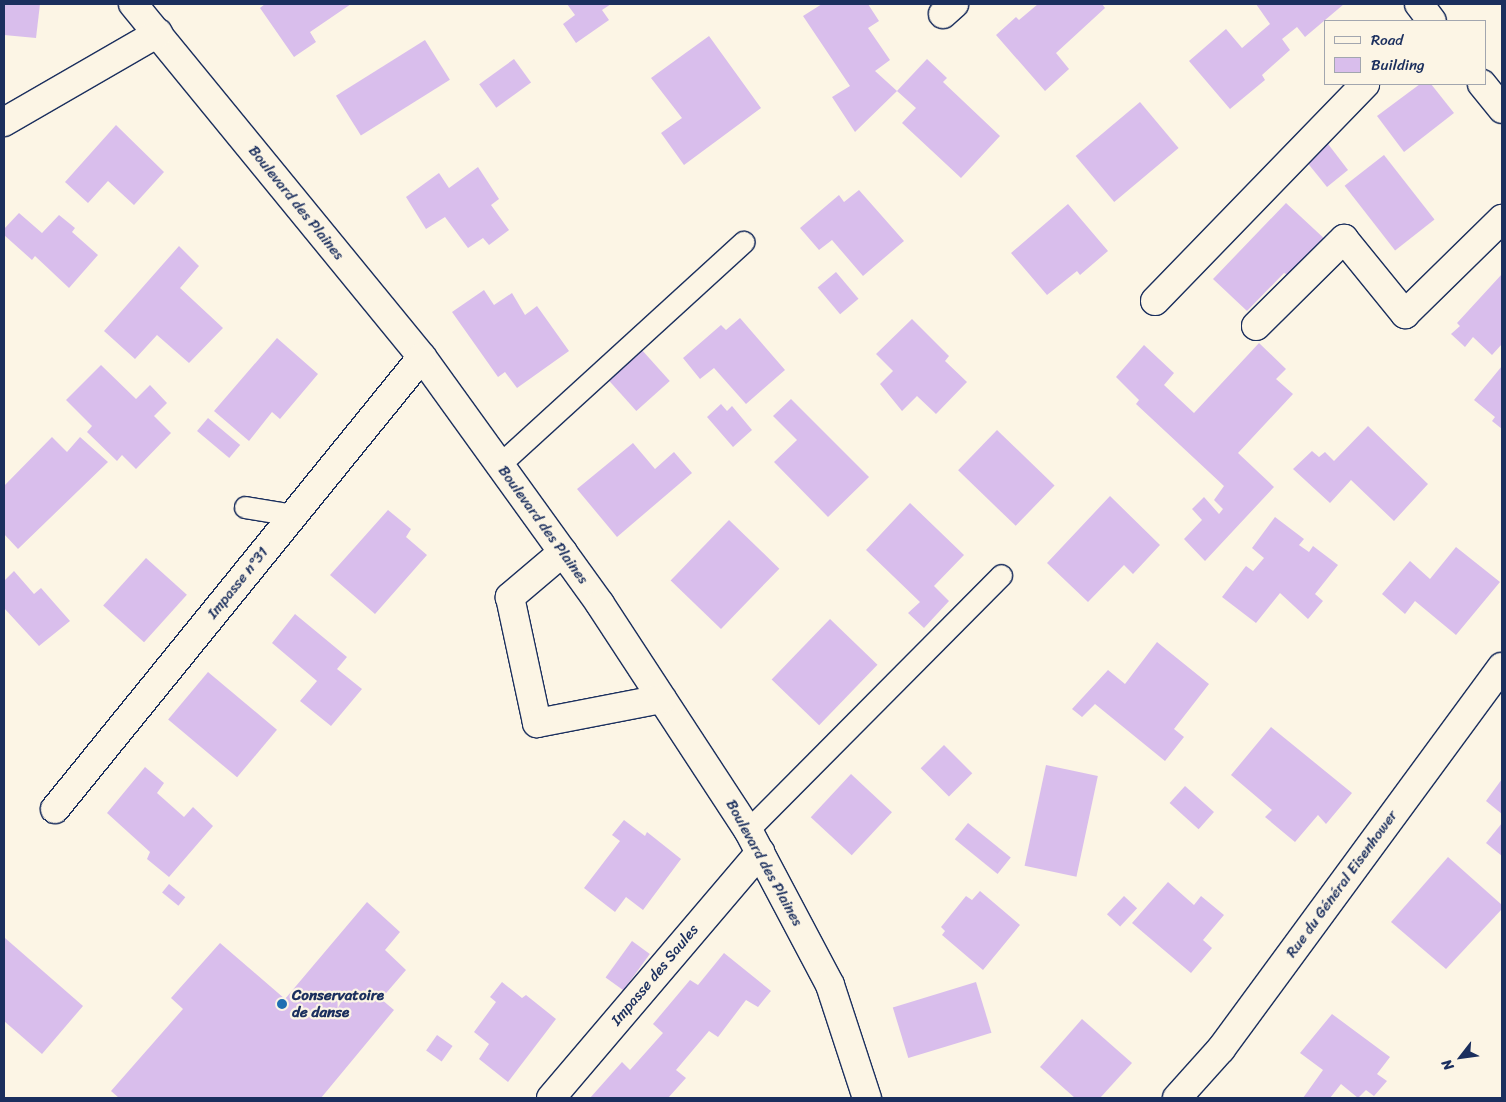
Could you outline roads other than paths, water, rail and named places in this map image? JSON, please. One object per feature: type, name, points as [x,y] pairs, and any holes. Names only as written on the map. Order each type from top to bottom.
[{"type":"street","name":"Boulevard des Plaines","points":[[133,4],[422,357],[563,552],[662,699],[754,841],[830,985],[867,1098]]},
{"type":"street","points":[[4,122],[158,33]]},
{"type":"street","points":[[1155,301],[1364,85]]},
{"type":"street","points":[[1483,85],[1502,109]]},
{"type":"street","points":[[1256,326],[1344,239],[1405,314],[1502,219]]},
{"type":"street","name":"Impasse n°31","points":[[55,809],[422,357]]},
{"type":"street","points":[[563,552],[510,597],[537,723],[662,699]]},
{"type":"street","name":"Rue du Général Eisenhower","points":[[1177,1098],[1221,1049],[1502,667]]},
{"type":"street","name":"Impasse des Saules","points":[[551,1098],[754,841]]},
{"type":"lane","points":[[499,465],[743,242]]},
{"type":"lane","points":[[245,507],[294,515]]},
{"type":"lane","points":[[754,841],[1001,575]]},
{"type":"place","name":"Conservatoire de danse","points":[[282,1004]]}]
